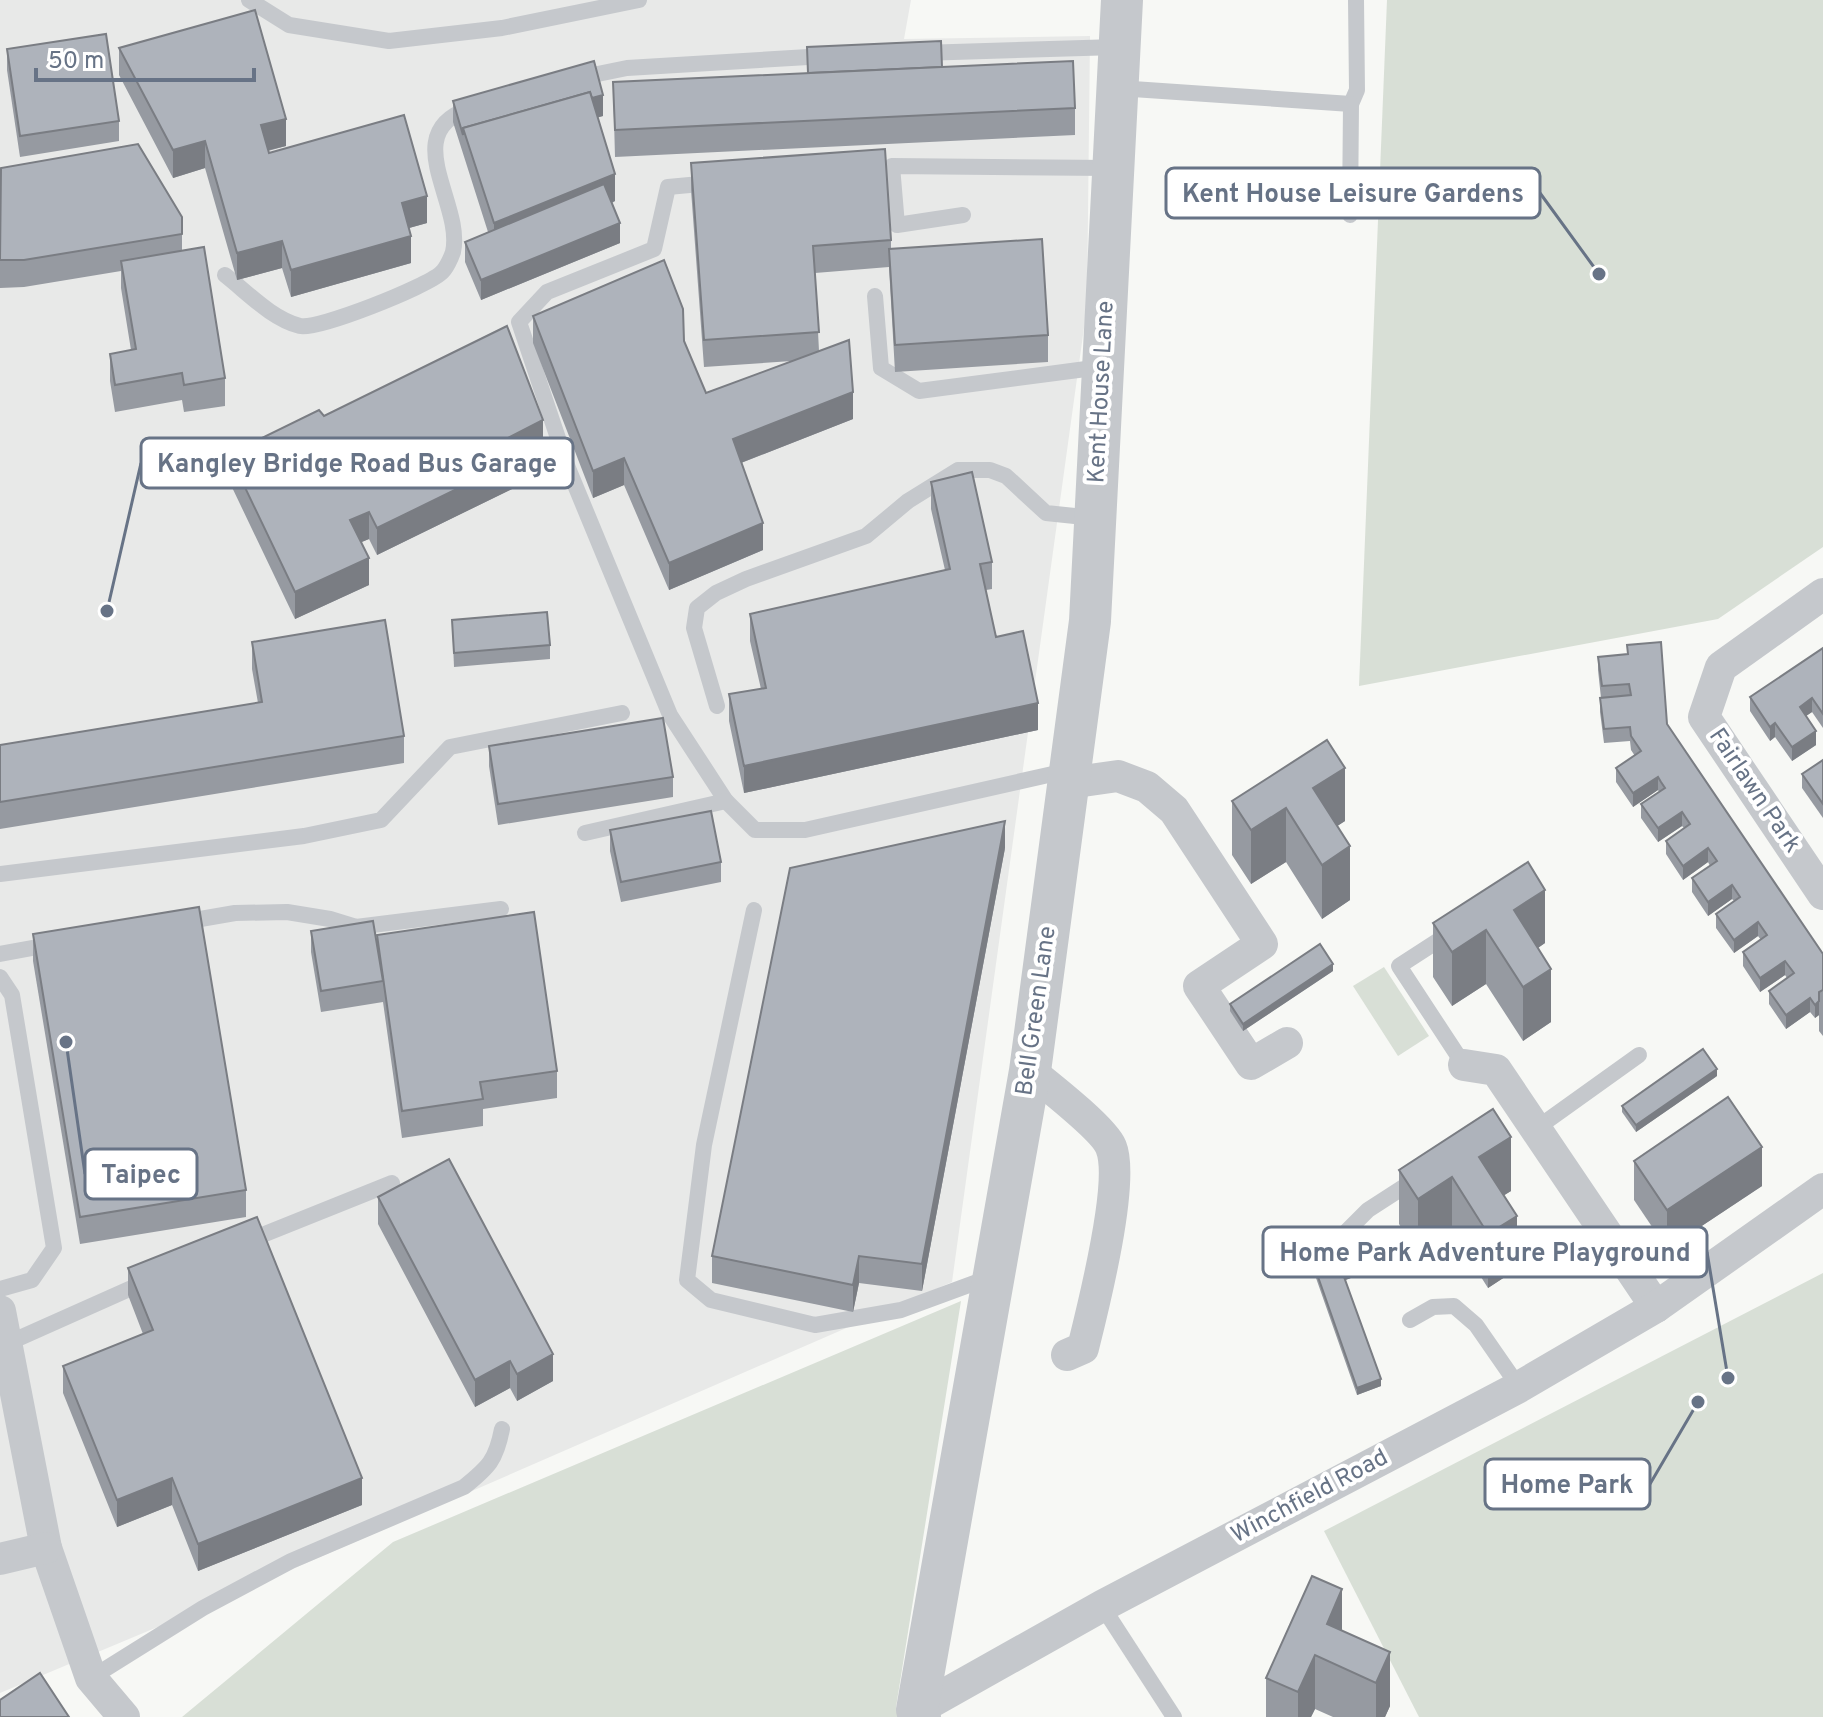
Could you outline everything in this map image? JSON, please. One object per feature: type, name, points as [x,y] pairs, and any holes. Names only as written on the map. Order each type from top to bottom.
[{"type":"street","name":"Kent House Lane","points":[[1070,776],[1090,621],[1122,0]]},
{"type":"street","name":"Fairlawn Park","points":[[1823,594],[1721,667],[1704,717],[1823,894]]},
{"type":"street","points":[[1070,776],[1118,776],[1147,787],[1174,810],[1262,944],[1199,986],[1251,1064],[1287,1043]]},
{"type":"street","name":"Bell Green Lane","points":[[918,1714],[1030,1071],[1070,776]]},
{"type":"street","points":[[1464,1065],[1496,1070],[1525,1119],[1656,1307]]},
{"type":"street","points":[[1030,1071],[1065,1099],[1111,1145],[1116,1184],[1096,1294],[1083,1348],[1067,1355]]},
{"type":"street","name":"Winchfield Road","points":[[918,1714],[1102,1606],[1519,1387],[1656,1307],[1823,1189]]},
{"type":"street","points":[[0,1311],[46,1548],[91,1678],[124,1717]]},
{"type":"street","points":[[0,1559],[46,1548]]},
{"type":"lane","points":[[249,0],[289,25],[389,41],[502,28],[639,0]]},
{"type":"lane","points":[[1350,215],[1351,104],[1357,90],[1356,0]]},
{"type":"lane","points":[[905,53],[1119,47]]},
{"type":"lane","points":[[563,81],[627,68],[844,56]]},
{"type":"lane","points":[[1116,87],[1351,104]]},
{"type":"lane","points":[[225,275],[282,320],[304,327],[325,323],[426,284],[444,271],[453,252],[454,230],[440,181],[435,145],[441,126],[451,114],[493,101]]},
{"type":"lane","points":[[963,215],[897,225],[884,167],[1112,168]]},
{"type":"lane","points":[[727,181],[668,187],[654,249],[547,292],[519,322],[568,468],[670,715],[726,801],[755,830],[805,830],[1070,776]]},
{"type":"lane","points":[[875,296],[881,368],[919,391],[1103,367]]},
{"type":"lane","points":[[717,706],[694,628],[697,608],[716,593],[746,579],[866,536],[908,501],[958,470],[990,470],[1006,476],[1046,513],[1096,518]]},
{"type":"lane","points":[[0,874],[304,836],[381,820],[450,747],[622,713]]},
{"type":"lane","points":[[585,833],[726,801]]},
{"type":"lane","points":[[173,924],[235,913],[287,912],[356,927],[501,909]]},
{"type":"lane","points":[[754,910],[704,1145],[687,1280],[711,1300],[815,1325],[901,1310],[994,1276]]},
{"type":"lane","points":[[1460,927],[1399,966],[1464,1065]]},
{"type":"lane","points":[[0,954],[78,940]]},
{"type":"lane","points":[[0,977],[12,995],[54,1248],[32,1280],[0,1289]]},
{"type":"lane","points":[[1525,1119],[1639,1055]]},
{"type":"lane","points":[[1339,1239],[1368,1210],[1430,1171]]},
{"type":"lane","points":[[234,1246],[392,1183]]},
{"type":"lane","points":[[6,1344],[162,1275]]},
{"type":"lane","points":[[1410,1320],[1433,1307],[1454,1306],[1476,1325],[1519,1387]]},
{"type":"lane","points":[[91,1678],[203,1608],[291,1561],[464,1487],[488,1468],[498,1451],[502,1429]]},
{"type":"lane","points":[[1102,1606],[1174,1717]]},
{"type":"shaded area","points":[[0,0],[911,0],[904,39],[1090,36],[1087,306],[952,1282],[203,1608],[0,1693]]},
{"type":"shaded area","points":[[1387,0],[1823,0],[1823,547],[1718,619],[1359,686]]},
{"type":"shaded area","points":[[1384,967],[1429,1036],[1398,1056],[1353,986]]},
{"type":"shaded area","points":[[1823,1273],[1823,1717],[1419,1717],[1324,1531]]},
{"type":"shaded area","points":[[961,1301],[896,1707],[900,1717],[182,1717],[393,1542]]},
{"type":"building","points":[[255,10],[286,119],[261,125],[269,153],[404,115],[427,196],[402,203],[411,236],[291,270],[282,241],[237,253],[205,141],[173,150],[119,48]]},
{"type":"building","points":[[106,34],[119,121],[20,136],[7,49]]},
{"type":"building","points":[[941,41],[942,67],[808,73],[807,47]]},
{"type":"building","points":[[594,61],[603,95],[592,98],[590,92],[463,128],[463,135],[453,101]]},
{"type":"building","points":[[1073,61],[1075,108],[615,130],[613,82]]},
{"type":"building","points":[[590,92],[615,174],[494,223],[463,128]]},
{"type":"building","points":[[138,144],[182,217],[182,234],[24,260],[0,260],[1,168]]},
{"type":"building","points":[[885,149],[891,240],[813,246],[819,332],[704,340],[691,163]]},
{"type":"building","points":[[604,184],[620,223],[481,280],[465,242]]},
{"type":"building","points":[[1042,239],[1048,335],[895,345],[889,249]]},
{"type":"building","points":[[204,247],[225,378],[184,385],[182,373],[115,385],[110,354],[136,349],[121,261]]},
{"type":"building","points":[[664,260],[683,309],[684,341],[706,393],[849,340],[853,392],[733,439],[763,523],[669,563],[624,458],[593,471],[533,316]]},
{"type":"building","points":[[507,326],[543,420],[506,439],[516,460],[377,528],[369,512],[350,520],[369,558],[295,592],[229,454],[319,410],[324,416]]},
{"type":"building","points":[[972,472],[992,562],[980,564],[996,637],[1023,631],[1038,703],[744,766],[729,694],[766,688],[750,614],[950,569],[931,482]]},
{"type":"building","points":[[547,612],[550,645],[454,653],[452,620]]},
{"type":"building","points":[[385,620],[404,736],[0,802],[0,745],[262,702],[252,642]]},
{"type":"building","points":[[1661,642],[1667,724],[1823,954],[1823,990],[1819,992],[1819,1001],[1815,1005],[1810,998],[1786,1015],[1769,991],[1794,973],[1785,961],[1760,978],[1743,952],[1767,935],[1758,922],[1734,940],[1716,914],[1740,897],[1732,885],[1708,902],[1692,878],[1717,861],[1708,848],[1683,866],[1666,841],[1690,824],[1682,812],[1658,828],[1641,804],[1665,788],[1658,777],[1633,793],[1616,768],[1641,751],[1631,736],[1630,727],[1604,729],[1600,698],[1631,695],[1629,684],[1602,686],[1598,657],[1628,654],[1627,645]]},
{"type":"building","points":[[1823,648],[1823,714],[1812,698],[1800,707],[1816,731],[1792,747],[1775,723],[1770,727],[1750,697]]},
{"type":"building","points":[[663,718],[673,777],[498,804],[489,746]]},
{"type":"building","points":[[1327,740],[1345,768],[1313,788],[1350,846],[1322,865],[1286,808],[1251,830],[1232,801]]},
{"type":"building","points":[[1823,760],[1823,804],[1802,774]]},
{"type":"building","points":[[711,811],[721,862],[621,882],[610,830]]},
{"type":"building","points":[[1005,821],[922,1264],[859,1256],[853,1285],[712,1256],[790,868]]},
{"type":"building","points":[[1528,862],[1545,890],[1514,910],[1551,969],[1523,987],[1486,930],[1452,952],[1433,923]]},
{"type":"building","points":[[199,907],[246,1190],[80,1217],[33,934]]},
{"type":"building","points":[[534,912],[557,1071],[480,1082],[483,1099],[402,1111],[377,935]]},
{"type":"building","points":[[373,921],[383,981],[321,991],[311,931]]},
{"type":"building","points":[[1320,944],[1333,964],[1243,1024],[1230,1004]]},
{"type":"building","points":[[1703,1049],[1717,1069],[1636,1125],[1622,1106]]},
{"type":"building","points":[[1728,1097],[1762,1147],[1667,1210],[1634,1161]]},
{"type":"building","points":[[1493,1109],[1511,1137],[1479,1157],[1517,1216],[1488,1234],[1452,1177],[1418,1199],[1399,1170]]},
{"type":"building","points":[[449,1159],[553,1354],[517,1374],[510,1361],[475,1380],[378,1197]]},
{"type":"building","points":[[257,1217],[362,1478],[198,1544],[172,1478],[117,1500],[63,1366],[153,1330],[128,1268]]},
{"type":"building","points":[[1376,1249],[1380,1260],[1343,1274],[1381,1379],[1357,1388],[1316,1271]]},
{"type":"building","points":[[1312,1576],[1342,1589],[1327,1624],[1390,1652],[1376,1683],[1315,1655],[1298,1692],[1266,1678]]},
{"type":"building","points":[[40,1673],[69,1717],[0,1717],[0,1700]]},
{"type":"place","name":"Kent House Leisure Gardens","points":[[1599,274]]},
{"type":"place","name":"Kangley Bridge Road Bus Garage","points":[[107,611]]},
{"type":"place","name":"Taipec","points":[[66,1042]]},
{"type":"place","name":"Home Park Adventure Playground","points":[[1728,1378]]},
{"type":"place","name":"Home Park","points":[[1698,1402]]}]
